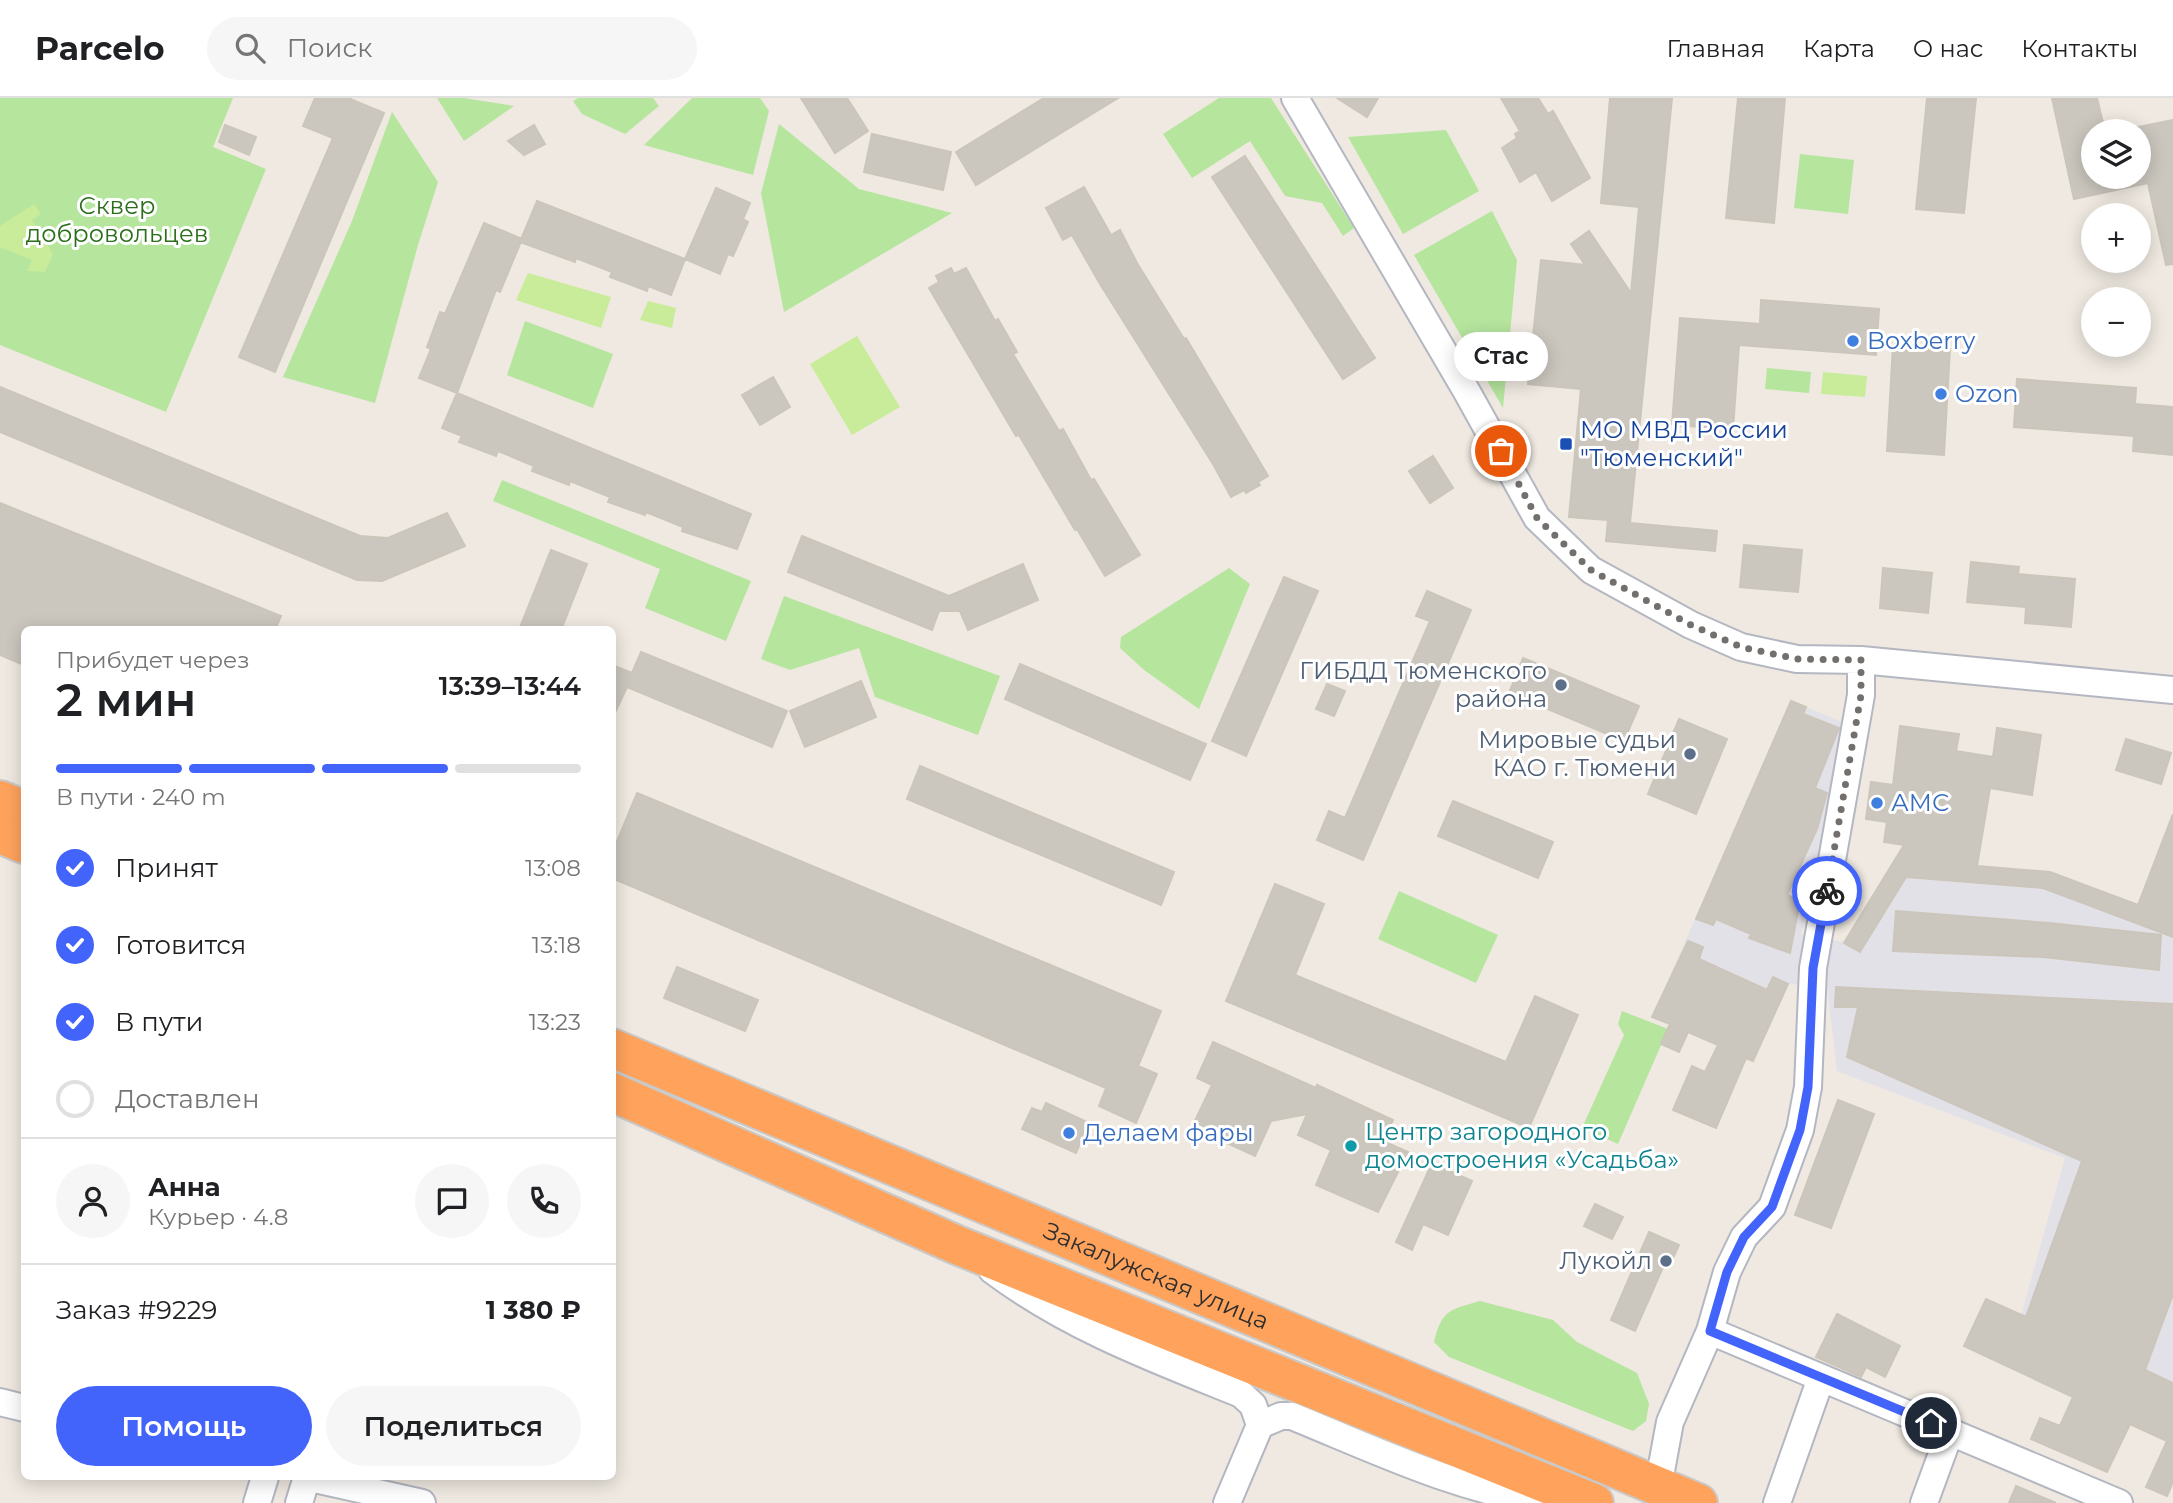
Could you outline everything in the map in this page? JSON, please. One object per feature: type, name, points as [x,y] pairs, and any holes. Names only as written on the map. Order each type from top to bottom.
[{"type":"highway","points":[[0,800],[12,832]]},
{"type":"highway","name":"Закалужская улица","points":[[616,1050],[1698,1503]]},
{"type":"highway","points":[[616,1094],[957,1245],[1594,1503]]},
{"type":"street","points":[[1294,98],[1467,392],[1537,518],[1591,570],[1706,632],[1741,647],[1797,659],[1861,660],[2173,690]]},
{"type":"street","points":[[1658,1487],[1670,1422],[1710,1331],[1727,1272],[1744,1237],[1772,1207],[1800,1130],[1808,1087],[1813,968],[1861,695],[1861,660]]},
{"type":"street","points":[[957,1245],[1018,1290],[1098,1336],[1241,1394],[1253,1405],[1261,1425]]},
{"type":"street","points":[[1710,1331],[2119,1503]]},
{"type":"street","points":[[1777,1503],[1821,1378]]},
{"type":"street","points":[[0,1402],[21,1407]]},
{"type":"street","points":[[1227,1503],[1261,1425],[1281,1416],[1292,1416],[1427,1471],[1520,1499],[1550,1503]]},
{"type":"street","points":[[1924,1503],[1950,1432]]},
{"type":"street","points":[[257,1503],[264,1480]]},
{"type":"street","points":[[299,1503],[306,1480]]},
{"type":"street","points":[[320,1480],[422,1503]]},
{"type":"shaded area","points":[[1791,701],[1852,726],[1801,935],[1844,942],[1895,859],[2044,872],[2173,918],[2173,1444],[2017,1330],[2065,1158],[1837,1071],[1827,987],[1788,984],[1753,1061],[1652,1017]]},
{"type":"green space","name":"Сквер добровольцев","points":[[0,98],[233,98],[213,147],[266,169],[166,412],[0,345]]},
{"type":"green space","points":[[437,98],[464,98],[514,106],[464,141]]},
{"type":"green space","points":[[578,98],[653,98],[659,106],[625,134],[582,114],[573,101]]},
{"type":"green space","points":[[692,98],[760,98],[769,111],[753,175],[644,145]]},
{"type":"green space","points":[[1219,98],[1271,98],[1354,228],[1343,236],[1322,203],[1285,196],[1250,141],[1192,178],[1163,134]]},
{"type":"green space","points":[[392,112],[438,182],[375,403],[283,377],[352,221]]},
{"type":"green space","points":[[779,124],[859,189],[952,213],[784,312],[761,193]]},
{"type":"green space","points":[[1446,130],[1479,191],[1403,234],[1348,137]]},
{"type":"green space","points":[[1800,154],[1854,160],[1848,214],[1794,208]]},
{"type":"green space","points":[[34,204],[41,214],[32,220],[53,254],[45,272],[27,271],[32,260],[0,247],[0,226]]},
{"type":"green space","points":[[1492,211],[1517,260],[1503,408],[1414,255]]},
{"type":"green space","points":[[528,273],[611,297],[601,328],[516,300]]},
{"type":"green space","points":[[648,301],[676,308],[672,328],[640,320]]},
{"type":"green space","points":[[525,321],[613,354],[593,408],[507,375]]},
{"type":"green space","points":[[857,336],[900,407],[852,435],[810,364]]},
{"type":"green space","points":[[1767,368],[1811,372],[1809,393],[1765,389]]},
{"type":"green space","points":[[1823,372],[1867,376],[1865,397],[1821,394]]},
{"type":"green space","points":[[502,480],[751,581],[726,641],[645,608],[660,569],[493,501]]},
{"type":"green space","points":[[1229,568],[1250,584],[1199,709],[1144,670],[1120,648],[1121,637]]},
{"type":"green space","points":[[784,596],[1000,676],[978,735],[875,697],[859,648],[790,670],[761,659]]},
{"type":"green space","points":[[1399,891],[1498,935],[1476,983],[1378,939]]},
{"type":"green space","points":[[1622,1011],[1668,1029],[1618,1144],[1582,1128],[1624,1035],[1618,1024]]},
{"type":"green space","points":[[1480,1301],[1553,1320],[1577,1342],[1637,1373],[1649,1404],[1646,1421],[1633,1431],[1449,1357],[1434,1342],[1440,1323],[1454,1309]]},
{"type":"building","points":[[315,98],[348,98],[384,113],[275,372],[239,357],[333,138],[303,126]]},
{"type":"building","points":[[801,98],[847,98],[868,131],[835,153]]},
{"type":"building","points":[[1044,98],[1118,98],[976,185],[956,152]]},
{"type":"building","points":[[1337,98],[1378,98],[1367,117]]},
{"type":"building","points":[[1501,98],[1538,98],[1548,114],[1553,111],[1590,178],[1552,201],[1536,172],[1520,182],[1502,148],[1517,138],[1515,134],[1520,131]]},
{"type":"building","points":[[1610,98],[1672,98],[1630,523],[1717,531],[1715,551],[1606,541],[1608,520],[1569,517],[1581,389],[1528,384],[1541,260],[1585,265],[1571,244],[1589,231],[1631,293],[1639,207],[1601,203]]},
{"type":"building","points":[[1738,98],[1785,98],[1774,223],[1726,218]]},
{"type":"building","points":[[1927,98],[1976,98],[1964,213],[1916,209]]},
{"type":"building","points":[[2052,98],[2097,98],[2102,119],[2081,119],[2081,189],[2120,189],[2074,199]]},
{"type":"building","points":[[2173,120],[2173,264],[2166,265],[2149,189],[2151,124]]},
{"type":"building","points":[[225,125],[256,137],[249,155],[219,142]]},
{"type":"building","points":[[534,125],[545,144],[524,155],[508,141]]},
{"type":"building","points":[[872,134],[951,152],[943,190],[864,172]]},
{"type":"building","points":[[1245,156],[1375,358],[1343,379],[1212,177]]},
{"type":"building","points":[[1084,187],[1111,235],[1120,230],[1137,263],[1184,339],[1186,338],[1268,476],[1258,482],[1260,485],[1246,493],[1244,490],[1231,497],[1072,235],[1063,240],[1046,208]]},
{"type":"building","points":[[716,188],[750,203],[743,219],[748,222],[733,256],[728,254],[720,274],[685,259]]},
{"type":"building","points":[[537,201],[685,259],[671,295],[648,286],[647,291],[610,277],[612,272],[576,258],[575,262],[520,242]]},
{"type":"building","points":[[484,223],[522,239],[500,292],[496,290],[457,393],[419,378],[431,349],[427,347],[440,312],[445,314]]},
{"type":"building","points":[[951,268],[954,274],[966,268],[995,321],[998,319],[1017,352],[1013,354],[1059,431],[1063,429],[1091,480],[1094,479],[1140,555],[1105,576],[1019,435],[1016,436],[929,288],[939,282],[936,276]]},
{"type":"building","points":[[1761,300],[1879,309],[1876,355],[1739,345],[1733,429],[1672,425],[1680,318],[1760,324]]},
{"type":"building","points":[[1893,345],[1950,349],[1944,455],[1887,451]]},
{"type":"building","points":[[773,377],[790,407],[760,425],[742,395]]},
{"type":"building","points":[[2017,379],[2136,388],[2135,404],[2173,407],[2173,455],[2133,451],[2134,436],[2014,427]]},
{"type":"building","points":[[0,387],[360,536],[388,538],[447,513],[465,546],[382,581],[357,580],[0,432]]},
{"type":"building","points":[[457,393],[751,514],[737,549],[682,531],[683,527],[646,512],[645,515],[608,502],[610,497],[570,481],[569,485],[532,471],[534,466],[498,451],[496,456],[459,442],[462,436],[442,428]]},
{"type":"building","points":[[1433,456],[1453,488],[1430,503],[1409,471]]},
{"type":"building","points":[[0,503],[281,616],[277,626],[21,626],[21,664],[0,655]]},
{"type":"building","points":[[802,536],[949,596],[1023,564],[1038,600],[968,630],[960,611],[939,611],[932,630],[788,572]]},
{"type":"building","points":[[1744,545],[1802,550],[1798,592],[1740,587]]},
{"type":"building","points":[[551,550],[587,564],[563,626],[521,626]]},
{"type":"building","points":[[1971,562],[2019,567],[2018,574],[2075,579],[2071,627],[2025,623],[2026,607],[1967,602]]},
{"type":"building","points":[[1883,568],[1932,573],[1928,613],[1880,608]]},
{"type":"building","points":[[1284,577],[1318,591],[1246,756],[1212,741]]},
{"type":"building","points":[[1427,591],[1471,610],[1363,860],[1317,840],[1329,811],[1345,818],[1430,621],[1416,616]]},
{"type":"building","points":[[641,652],[787,711],[772,747],[627,687],[616,710],[616,667],[632,673]]},
{"type":"building","points":[[1523,658],[1639,706],[1624,741],[1509,693]]},
{"type":"building","points":[[1020,664],[1206,744],[1190,780],[1005,699]]},
{"type":"building","points":[[861,681],[876,717],[805,747],[790,711]]},
{"type":"building","points":[[1327,684],[1345,691],[1334,716],[1316,709]]},
{"type":"building","points":[[1791,701],[1806,707],[1803,714],[1839,728],[1815,788],[1827,793],[1817,829],[1787,895],[1800,901],[1790,953],[1749,938],[1751,934],[1716,919],[1713,925],[1696,919]]},
{"type":"building","points":[[1679,719],[1727,739],[1696,814],[1648,794]]},
{"type":"building","points":[[1900,726],[1959,734],[1956,751],[1993,757],[1997,728],[2041,735],[2032,795],[1990,788],[1977,866],[2050,872],[2138,905],[2173,814],[2173,937],[2043,888],[1906,877],[1860,952],[1844,943],[1904,845],[1884,842],[1887,822],[1866,819],[1871,782],[1893,785]]},
{"type":"building","points":[[2126,739],[2171,753],[2161,784],[2116,770]]},
{"type":"building","points":[[920,766],[1174,872],[1161,905],[907,799]]},
{"type":"building","points":[[637,793],[1161,1011],[1138,1066],[1157,1074],[1136,1123],[1099,1106],[1106,1088],[616,880],[616,844]]},
{"type":"building","points":[[1453,801],[1553,842],[1538,878],[1438,836]]},
{"type":"building","points":[[1275,884],[1324,904],[1295,975],[1506,1062],[1535,996],[1578,1015],[1529,1128],[1226,1001]]},
{"type":"building","points":[[1896,911],[2161,935],[2159,970],[2043,957],[1893,951]]},
{"type":"building","points":[[1688,941],[1703,947],[1699,959],[1767,990],[1773,977],[1788,984],[1753,1061],[1746,1058],[1716,1128],[1673,1110],[1692,1066],[1705,1072],[1718,1045],[1688,1032],[1679,1052],[1661,1044],[1670,1024],[1652,1017]]},
{"type":"building","points":[[677,967],[758,1000],[745,1031],[664,998]]},
{"type":"building","points":[[1836,987],[2173,1004],[2173,1294],[2145,1370],[2173,1383],[2173,1482],[2167,1496],[2146,1487],[2167,1441],[2130,1424],[2107,1472],[2031,1439],[2040,1418],[2060,1426],[2073,1397],[1964,1346],[1986,1299],[2026,1317],[2082,1161],[1847,1057],[1858,1007],[1835,1007]]},
{"type":"building","points":[[1213,1042],[1393,1120],[1383,1141],[1408,1152],[1378,1212],[1316,1185],[1331,1150],[1298,1135],[1307,1114],[1271,1121],[1255,1156],[1192,1127],[1212,1085],[1197,1078]]},
{"type":"building","points":[[1838,1100],[1874,1114],[1831,1228],[1795,1215]]},
{"type":"building","points":[[1046,1103],[1089,1123],[1076,1153],[1022,1129],[1032,1108],[1042,1112]]},
{"type":"building","points":[[1432,1163],[1472,1181],[1448,1235],[1423,1224],[1412,1250],[1396,1242]]},
{"type":"building","points":[[1595,1204],[1623,1217],[1612,1239],[1584,1226]]},
{"type":"building","points":[[1649,1232],[1679,1245],[1669,1267],[1664,1265],[1635,1331],[1611,1320]]},
{"type":"building","points":[[1837,1314],[1900,1346],[1885,1377],[1866,1367],[1861,1377],[1816,1357]]},
{"type":"building","points":[[2016,1486],[2056,1503],[2009,1503]]},
{"type":"way so far","points":[[1501,451],[1537,518],[1591,570],[1691,625],[1741,647],[1797,659],[1861,660],[1861,695],[1827,891]]},
{"type":"place","name":"Boxberry","points":[[1853,341]]},
{"type":"place","name":"Ozon","points":[[1941,394]]},
{"type":"place","name":"МО МВД России \"Тюменский\"","points":[[1566,444]]},
{"type":"place","name":"Стас","points":[[1501,451]]},
{"type":"place","name":"ГИБДД Тюменского района","points":[[1561,685]]},
{"type":"place","name":"Мировые судьи КАО г. Тюмени","points":[[1690,754]]},
{"type":"place","name":"АМС","points":[[1877,803]]},
{"type":"place","name":"Делаем фары","points":[[1069,1133]]},
{"type":"place","name":"Центр загородного домостроения «Усадьба»","points":[[1351,1146]]},
{"type":"place","name":"Лукойл","points":[[1666,1261]]},
{"type":"route","points":[[1827,891],[1813,968],[1808,1087],[1800,1130],[1772,1207],[1744,1237],[1727,1272],[1710,1331],[1931,1423]]}]
